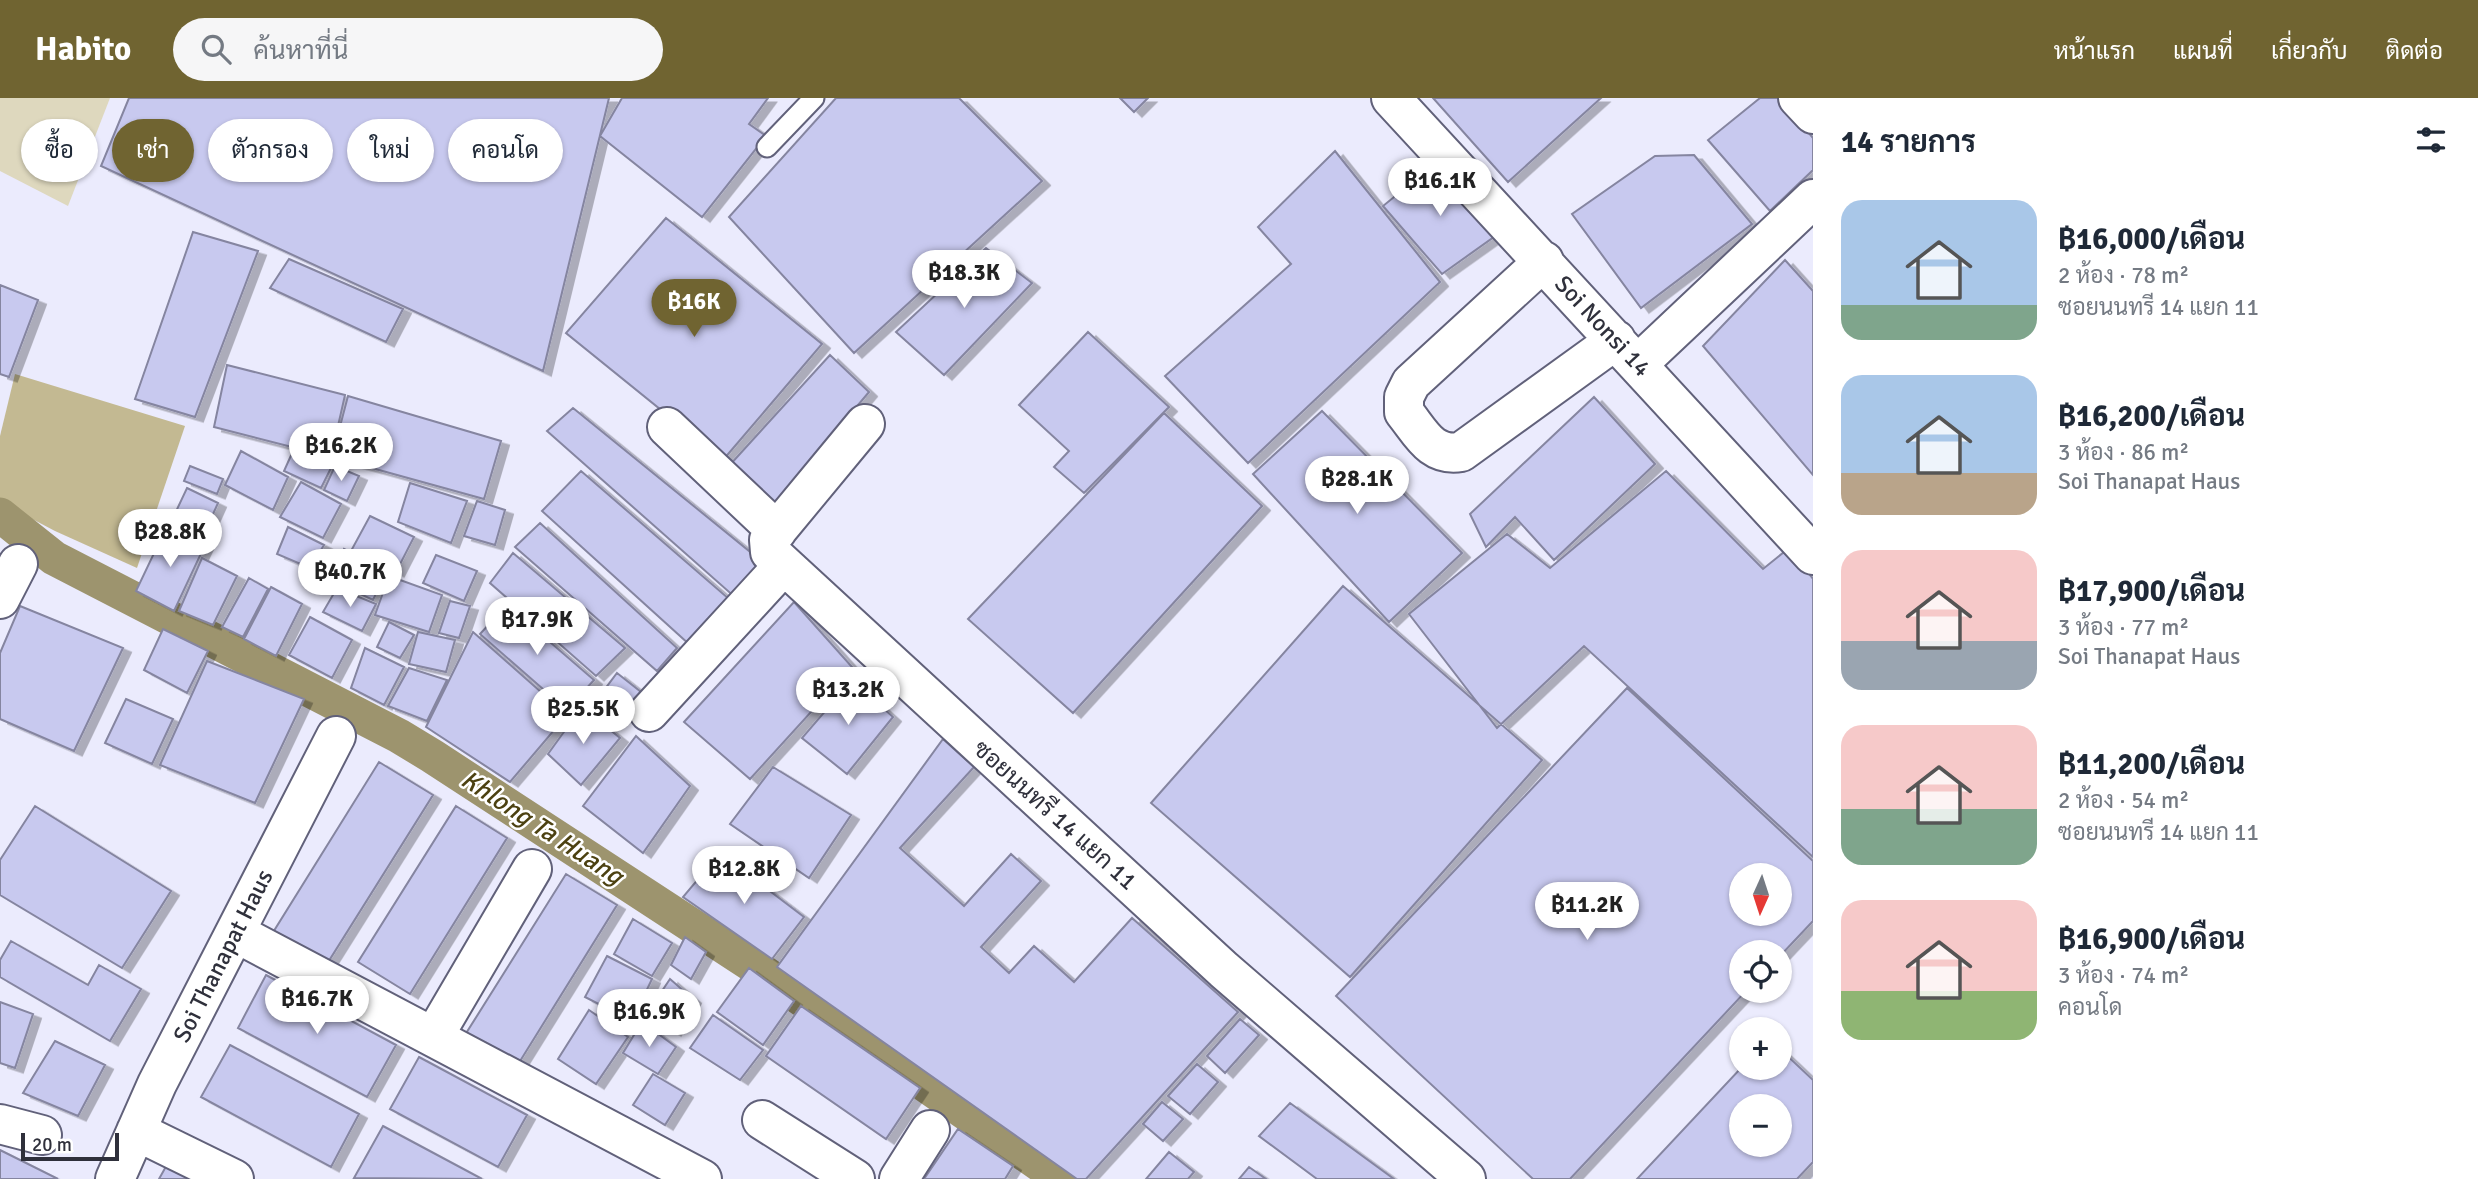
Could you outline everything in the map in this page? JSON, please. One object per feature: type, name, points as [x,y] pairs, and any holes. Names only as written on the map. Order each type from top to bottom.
[{"type":"street","name":"Soi Nonsi 14","points":[[1391,98],[1813,555]]},
{"type":"street","points":[[1798,98],[1813,114]]},
{"type":"street","points":[[1544,261],[1411,383],[1405,397],[1404,412],[1435,449],[1448,454],[1461,452],[1627,352],[1813,199]]},
{"type":"street","points":[[649,712],[780,548],[865,424]]},
{"type":"street","name":"ซอยนนทรี 14 แยก 11","points":[[667,427],[780,548],[1224,970],[1466,1179]]},
{"type":"street","points":[[0,599],[18,564]]},
{"type":"street","name":"Soi Thanapat Haus","points":[[115,1179],[158,1084],[336,736]]},
{"type":"street","points":[[433,1036],[532,869]]},
{"type":"street","points":[[236,933],[702,1179]]},
{"type":"street","points":[[762,1120],[855,1179]]},
{"type":"street","points":[[0,1124],[42,1135]]},
{"type":"street","points":[[136,1130],[234,1179]]},
{"type":"street","points":[[899,1179],[930,1130]]},
{"type":"lane","points":[[767,147],[814,98]]},
{"type":"shaded area","points":[[0,98],[110,98],[98,129],[98,119],[21,119],[21,182],[0,171]]},
{"type":"shaded area","points":[[21,182],[77,182],[68,206]]},
{"type":"shaded area","points":[[15,374],[185,426],[137,568],[55,531],[0,502],[0,436]]},
{"type":"building","points":[[129,98],[609,98],[543,371],[135,182],[194,182],[194,119],[120,119]]},
{"type":"building","points":[[622,98],[768,98],[749,124],[766,136],[702,217],[600,136]]},
{"type":"building","points":[[836,98],[959,98],[1042,181],[854,353],[729,217]]},
{"type":"building","points":[[1120,98],[1148,98],[1134,112]]},
{"type":"building","points":[[1433,98],[1601,98],[1508,182]]},
{"type":"building","points":[[1760,98],[1780,98],[1813,138],[1813,170],[1770,211],[1708,140]]},
{"type":"building","points":[[112,139],[112,171],[101,166]]},
{"type":"building","points":[[1335,151],[1440,282],[1248,463],[1165,376],[1291,264],[1258,227]]},
{"type":"building","points":[[1694,155],[1752,224],[1641,308],[1572,214],[1655,156]]},
{"type":"building","points":[[1438,161],[1498,234],[1442,274],[1383,206]]},
{"type":"building","points":[[666,218],[822,344],[723,460],[566,333]]},
{"type":"building","points":[[193,232],[258,251],[195,417],[135,399]]},
{"type":"building","points":[[986,248],[1032,283],[944,375],[896,332]]},
{"type":"building","points":[[289,259],[403,309],[386,342],[270,288]]},
{"type":"building","points":[[1785,260],[1813,291],[1813,475],[1703,346]]},
{"type":"building","points":[[0,285],[38,300],[9,377],[0,374]]},
{"type":"building","points":[[1088,332],[1169,407],[1084,493],[1054,467],[1069,451],[1019,405]]},
{"type":"building","points":[[830,355],[869,392],[772,507],[728,467]]},
{"type":"building","points":[[227,365],[345,395],[331,457],[214,427]]},
{"type":"building","points":[[348,396],[501,441],[484,499],[332,457]]},
{"type":"building","points":[[1594,397],[1655,464],[1554,560],[1515,517],[1486,547],[1470,514]]},
{"type":"building","points":[[573,408],[770,568],[737,599],[547,431]]},
{"type":"building","points":[[1322,411],[1462,553],[1389,622],[1253,474]]},
{"type":"building","points":[[1164,413],[1262,506],[1073,713],[968,619]]},
{"type":"building","points":[[241,451],[288,477],[273,510],[225,485]]},
{"type":"building","points":[[293,451],[333,464],[321,488],[284,471]]},
{"type":"building","points":[[190,466],[223,479],[217,494],[184,481]]},
{"type":"building","points":[[335,466],[359,476],[347,501],[324,490]]},
{"type":"building","points":[[581,471],[729,599],[690,645],[542,511]]},
{"type":"building","points":[[1666,471],[1763,569],[1789,548],[1813,579],[1813,857],[1584,646],[1497,728],[1409,614],[1507,534],[1550,568]]},
{"type":"building","points":[[301,482],[341,504],[323,538],[280,517]]},
{"type":"building","points":[[410,483],[467,501],[451,543],[398,522]]},
{"type":"building","points":[[187,488],[218,503],[204,534],[172,520]]},
{"type":"building","points":[[477,501],[505,510],[495,545],[464,536]]},
{"type":"building","points":[[370,516],[414,537],[396,572],[351,551]]},
{"type":"building","points":[[540,523],[677,648],[657,671],[515,547]]},
{"type":"building","points":[[288,527],[324,545],[310,568],[277,554]]},
{"type":"building","points":[[166,528],[205,545],[174,611],[136,591]]},
{"type":"building","points":[[344,549],[387,571],[373,600],[331,580]]},
{"type":"building","points":[[513,553],[625,648],[596,676],[490,583]]},
{"type":"building","points":[[436,555],[477,571],[464,601],[423,583]]},
{"type":"building","points":[[202,558],[237,576],[213,625],[179,611]]},
{"type":"building","points":[[389,576],[442,595],[429,632],[375,615]]},
{"type":"building","points":[[249,578],[268,589],[243,637],[222,627]]},
{"type":"building","points":[[1343,586],[1542,760],[1350,977],[1151,803]]},
{"type":"building","points":[[271,587],[302,604],[276,656],[244,639]]},
{"type":"building","points":[[337,588],[376,604],[362,631],[323,612]]},
{"type":"building","points":[[450,601],[470,606],[459,638],[439,633]]},
{"type":"building","points":[[794,602],[852,667],[750,779],[684,722]]},
{"type":"building","points":[[507,605],[594,680],[567,710],[480,634]]},
{"type":"building","points":[[20,606],[123,648],[74,751],[0,719],[0,653]]},
{"type":"building","points":[[310,617],[352,640],[332,678],[289,655]]},
{"type":"building","points":[[389,622],[414,635],[400,658],[377,647]]},
{"type":"building","points":[[163,629],[208,651],[187,693],[144,670]]},
{"type":"building","points":[[418,632],[455,640],[446,672],[409,664]]},
{"type":"building","points":[[473,632],[567,715],[510,782],[426,727]]},
{"type":"building","points":[[365,648],[404,667],[384,705],[351,688]]},
{"type":"building","points":[[207,661],[304,699],[255,803],[160,765]]},
{"type":"building","points":[[409,668],[447,680],[427,721],[388,706]]},
{"type":"building","points":[[617,673],[641,692],[620,717],[599,697]]},
{"type":"building","points":[[852,680],[893,717],[847,774],[802,738]]},
{"type":"building","points":[[1627,688],[1813,861],[1813,921],[1792,943],[1792,940],[1729,940],[1729,1003],[1735,1003],[1570,1179],[1533,1179],[1336,996]]},
{"type":"building","points":[[126,699],[173,719],[152,764],[105,743]]},
{"type":"building","points":[[582,707],[620,738],[581,785],[548,754]]},
{"type":"building","points":[[636,736],[690,786],[643,853],[583,806]]},
{"type":"building","points":[[943,739],[974,767],[900,848],[964,906],[1011,854],[1041,881],[981,947],[1009,973],[1034,946],[1074,982],[1132,918],[1238,1012],[1086,1179],[1077,1179],[777,967]]},
{"type":"building","points":[[379,762],[433,795],[325,967],[272,934]]},
{"type":"building","points":[[773,767],[851,815],[809,878],[730,824]]},
{"type":"building","points":[[35,806],[171,891],[122,968],[0,895],[0,860]]},
{"type":"building","points":[[456,806],[507,838],[410,994],[358,962]]},
{"type":"building","points":[[720,853],[804,917],[772,959],[683,897]]},
{"type":"building","points":[[566,874],[617,905],[517,1066],[465,1035]]},
{"type":"building","points":[[633,919],[672,943],[652,976],[614,954]]},
{"type":"building","points":[[685,937],[706,952],[691,979],[671,965]]},
{"type":"building","points":[[11,941],[88,985],[99,965],[141,989],[110,1041],[0,977],[0,960]]},
{"type":"building","points":[[607,956],[652,979],[632,1021],[585,997]]},
{"type":"building","points":[[749,968],[794,1001],[763,1045],[717,1012]]},
{"type":"building","points":[[266,975],[396,1045],[367,1097],[238,1028]]},
{"type":"building","points":[[670,979],[693,999],[673,1031],[646,1015]]},
{"type":"building","points":[[0,1002],[33,1014],[15,1068],[0,1063]]},
{"type":"building","points":[[801,1006],[920,1088],[886,1139],[766,1056]]},
{"type":"building","points":[[589,1010],[628,1037],[596,1084],[558,1059]]},
{"type":"building","points":[[713,1015],[763,1050],[740,1080],[690,1048]]},
{"type":"building","points":[[1240,1019],[1259,1035],[1225,1073],[1207,1056]]},
{"type":"building","points":[[642,1022],[676,1047],[658,1074],[623,1053]]},
{"type":"building","points":[[55,1041],[105,1065],[78,1116],[23,1093]]},
{"type":"building","points":[[230,1045],[359,1114],[331,1167],[201,1097]]},
{"type":"building","points":[[419,1057],[527,1115],[498,1167],[390,1109]]},
{"type":"building","points":[[1792,1060],[1813,1080],[1813,1162],[1797,1179],[1637,1179],[1730,1080],[1792,1080]]},
{"type":"building","points":[[1197,1064],[1218,1082],[1190,1114],[1168,1096]]},
{"type":"building","points":[[653,1074],[685,1093],[665,1125],[633,1105]]},
{"type":"building","points":[[1162,1102],[1183,1119],[1163,1141],[1143,1124]]},
{"type":"building","points":[[1290,1103],[1394,1179],[1317,1179],[1259,1136]]},
{"type":"building","points":[[383,1126],[482,1179],[354,1178]]},
{"type":"building","points":[[958,1129],[1013,1166],[1005,1179],[924,1179]]},
{"type":"building","points":[[0,1150],[58,1179],[0,1179]]},
{"type":"building","points":[[1169,1152],[1194,1172],[1188,1179],[1146,1179]]},
{"type":"building","points":[[169,1161],[203,1179],[159,1179]]},
{"type":"building","points":[[1249,1167],[1266,1179],[1239,1179]]},
{"type":"waterway","name":"Khlong Ta Huang","points":[[0,515],[54,558],[399,736],[432,756],[757,968],[1061,1179]]}]
